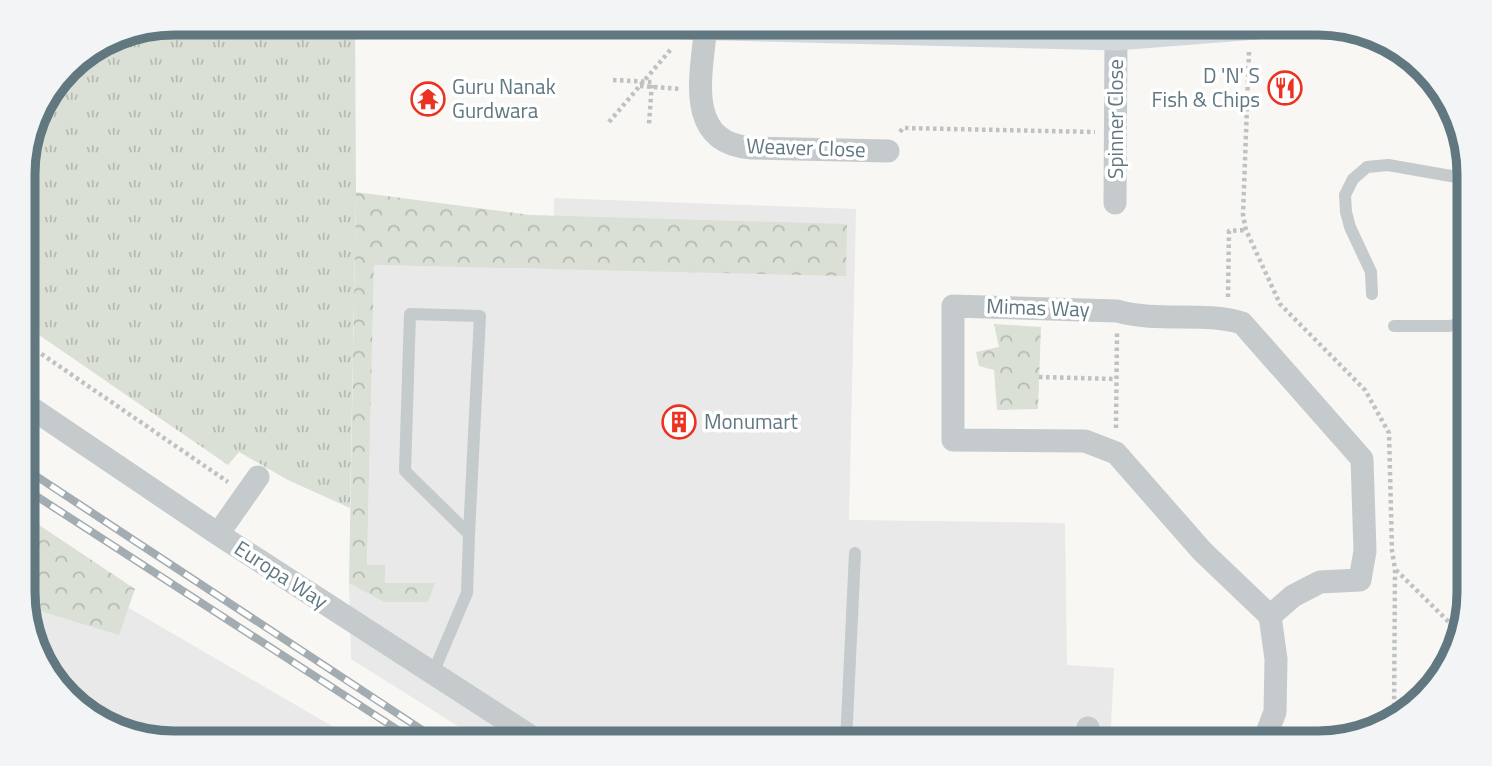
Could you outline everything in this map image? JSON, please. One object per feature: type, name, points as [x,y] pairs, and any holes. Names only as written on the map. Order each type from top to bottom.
[{"type":"street","name":"Weaver Close","points":[[697,35],[703,111],[706,122],[723,141],[735,146],[888,151]]},
{"type":"street","name":"Spinner Close","points":[[1115,203],[1116,35]]},
{"type":"street","name":"Mimas Way","points":[[1227,318],[1140,317],[1118,311],[953,306],[953,440],[1085,441],[1116,453],[1202,551],[1270,615]]},
{"type":"street","points":[[1227,318],[1242,323],[1362,459],[1365,551],[1360,580],[1320,582],[1293,596],[1270,615],[1276,659],[1275,712],[1268,731]]},
{"type":"street","name":"Europa Way","points":[[35,410],[218,534],[522,731]]},
{"type":"street","points":[[218,534],[252,486]]},
{"type":"lane","points":[[1371,294],[1371,272],[1350,228],[1346,212],[1345,195],[1353,179],[1367,167],[1388,165],[1457,176]]},
{"type":"lane","points":[[433,673],[467,593],[480,316],[410,314],[405,471],[469,534]]},
{"type":"lane","points":[[1394,326],[1457,324]]},
{"type":"lane","points":[[846,731],[855,553]]},
{"type":"path","points":[[609,122],[674,46],[690,35]]},
{"type":"path","points":[[1243,215],[1250,35]]},
{"type":"path","points":[[613,80],[651,87],[701,90]]},
{"type":"path","points":[[649,124],[651,87]]},
{"type":"path","points":[[888,151],[903,128],[1116,132]]},
{"type":"path","points":[[1227,318],[1229,231],[1246,230]]},
{"type":"path","points":[[1116,453],[1118,311]]},
{"type":"path","points":[[35,350],[252,486]]},
{"type":"path","points":[[1039,377],[1115,379]]},
{"type":"path","points":[[1395,569],[1453,626]]},
{"type":"shaded area","points":[[554,198],[856,209],[849,520],[1065,523],[1067,665],[1114,668],[1111,731],[466,731],[351,659],[349,583],[385,602],[428,602],[434,583],[385,583],[367,566],[374,265],[553,269]]},
{"type":"shaded area","points":[[35,553],[340,731],[156,730],[129,724],[97,708],[64,677],[46,645],[36,610]]},
{"type":"green space","points":[[165,35],[355,35],[356,192],[350,508],[288,480],[239,452],[228,465],[35,332],[35,165],[42,129],[58,97],[82,70],[97,58],[138,40]]},
{"type":"green space","points":[[356,192],[530,215],[847,224],[846,276],[374,265],[367,565],[385,565],[385,583],[435,583],[428,602],[384,602],[349,583]]},
{"type":"green space","points":[[994,324],[1041,327],[1038,409],[997,410],[994,370],[979,366],[976,352],[999,347]]},
{"type":"green space","points":[[35,522],[135,589],[119,635],[36,610]]},
{"type":"railway","points":[[35,475],[424,731]]},
{"type":"railway","points":[[35,495],[399,731]]},
{"type":"place","name":"D 'N' S Fish & Chips","points":[[1285,88]]},
{"type":"place","name":"Guru Nanak Gurdwara","points":[[428,99]]},
{"type":"place","name":"Monumart","points":[[679,422]]}]
